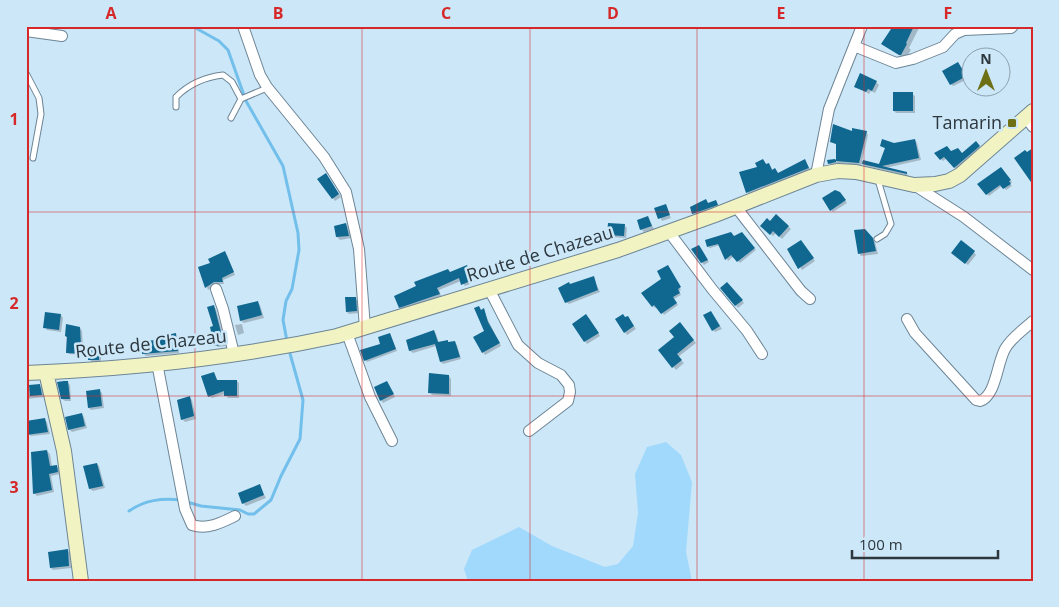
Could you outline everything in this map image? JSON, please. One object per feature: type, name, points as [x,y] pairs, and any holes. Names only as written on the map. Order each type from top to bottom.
[{"type":"main road","name":"Route de Chazeau","points":[[26,373],[157,363],[234,354],[305,343],[347,333],[618,250],[736,207],[816,175],[838,171],[856,172],[914,185],[949,181],[960,175],[1030,119]]},
{"type":"main road","points":[[46,372],[64,451],[81,581]]},
{"type":"street","points":[[243,26],[260,75],[267,87],[324,157],[346,192],[359,249],[365,328]]},
{"type":"street","points":[[816,175],[830,109],[862,26]]},
{"type":"street","points":[[854,46],[896,63],[913,59],[943,47],[954,34],[964,30],[1013,26]]},
{"type":"street","points":[[26,31],[62,36]]},
{"type":"street","points":[[914,185],[964,217],[1033,270]]},
{"type":"street","points":[[736,207],[801,291],[810,299]]},
{"type":"street","points":[[670,232],[762,354]]},
{"type":"street","points":[[216,288],[234,354]]},
{"type":"street","points":[[489,290],[518,345],[538,363],[560,375],[569,385],[568,401],[529,432]]},
{"type":"street","points":[[907,319],[915,333],[976,400],[980,401],[986,398],[996,379],[1007,346],[1033,321]]},
{"type":"street","points":[[347,333],[370,397],[392,441]]},
{"type":"street","points":[[157,363],[185,509],[189,520],[192,525],[206,527],[235,516]]},
{"type":"lane","points":[[26,73],[39,98],[41,114],[33,158]]},
{"type":"lane","points":[[176,106],[176,97],[186,87],[214,76],[223,75],[232,82],[241,99]]},
{"type":"lane","points":[[231,118],[241,99],[267,87]]},
{"type":"lane","points":[[877,177],[891,224],[886,234],[877,239]]},
{"type":"shaded area","points":[[666,442],[681,455],[692,482],[686,552],[692,581],[468,581],[464,569],[472,550],[519,527],[552,546],[605,567],[618,564],[633,546],[638,513],[635,474],[647,447]]},
{"type":"building","points":[[893,26],[914,26],[901,55],[881,44]]},
{"type":"building","points":[[958,62],[962,69],[962,79],[950,85],[942,71]]},
{"type":"building","points":[[860,73],[877,81],[872,91],[868,89],[866,92],[854,87]]},
{"type":"building","points":[[893,92],[913,92],[913,111],[893,111]]},
{"type":"building","points":[[833,124],[852,131],[852,128],[867,131],[859,163],[836,161],[828,164],[827,160],[836,160],[836,144],[830,142]]},
{"type":"building","points":[[882,139],[894,143],[915,139],[919,158],[882,166],[907,172],[907,174],[862,164],[863,160],[879,164],[885,148],[880,146]]},
{"type":"building","points":[[976,141],[980,146],[954,168],[944,157],[940,160],[934,153],[947,146],[951,151],[958,148],[962,153]]},
{"type":"building","points":[[1033,148],[1033,185],[1014,158],[1025,150],[1027,152]]},
{"type":"building","points":[[763,159],[766,164],[769,163],[772,170],[775,168],[778,173],[805,159],[809,168],[746,193],[739,172],[757,167],[755,163]]},
{"type":"building","points":[[1001,167],[1011,180],[1009,181],[1011,184],[1003,189],[1000,185],[986,195],[977,184]]},
{"type":"building","points":[[326,173],[339,194],[332,199],[317,179]]},
{"type":"building","points":[[835,190],[840,192],[846,200],[830,211],[822,198]]},
{"type":"building","points":[[706,199],[708,203],[716,200],[718,205],[692,214],[690,207]]},
{"type":"building","points":[[666,204],[670,215],[658,219],[654,208]]},
{"type":"building","points":[[776,214],[789,226],[779,237],[773,231],[770,235],[760,226],[767,218],[770,221]]},
{"type":"building","points":[[648,216],[652,226],[640,230],[637,220]]},
{"type":"building","points":[[346,223],[349,236],[336,237],[334,226]]},
{"type":"building","points":[[608,223],[625,224],[624,236],[607,235]]},
{"type":"building","points":[[865,229],[873,238],[876,251],[858,254],[854,230]]},
{"type":"building","points":[[731,232],[734,236],[742,232],[755,248],[737,262],[731,255],[725,260],[718,244],[707,247],[705,240]]},
{"type":"building","points":[[801,240],[814,258],[798,269],[787,249]]},
{"type":"building","points":[[961,240],[975,251],[965,264],[951,253]]},
{"type":"building","points":[[699,245],[708,260],[701,263],[691,249]]},
{"type":"building","points":[[225,251],[234,272],[222,278],[223,282],[214,282],[205,288],[198,267],[210,263],[208,259]]},
{"type":"building","points":[[467,265],[473,280],[461,285],[459,278],[437,288],[440,294],[399,308],[394,296],[416,286],[414,282],[448,269],[450,272]]},
{"type":"building","points":[[668,265],[681,287],[678,289],[680,293],[673,297],[677,303],[661,314],[654,305],[652,307],[641,293],[661,279],[657,271]]},
{"type":"building","points":[[594,276],[598,290],[565,303],[558,288],[569,282],[570,284]]},
{"type":"building","points":[[727,282],[743,300],[735,306],[720,288]]},
{"type":"building","points":[[345,297],[356,297],[357,311],[346,312]]},
{"type":"building","points":[[258,301],[262,315],[240,321],[237,306]]},
{"type":"building","points":[[214,305],[224,344],[214,346],[210,327],[213,326],[207,307]]},
{"type":"building","points":[[479,306],[481,310],[484,308],[488,322],[500,343],[482,353],[473,337],[484,331],[474,308]]},
{"type":"building","points":[[711,311],[720,326],[712,331],[703,315]]},
{"type":"building","points":[[45,312],[61,314],[59,330],[43,328]]},
{"type":"building","points":[[586,314],[599,333],[584,342],[572,324]]},
{"type":"building","points":[[623,314],[625,317],[628,316],[634,326],[624,333],[615,319]]},
{"type":"building","points":[[680,322],[694,340],[677,354],[682,360],[672,368],[658,350],[674,337],[669,331]]},
{"type":"building","points":[[66,324],[80,327],[81,346],[99,346],[99,360],[88,360],[88,354],[66,353]]},
{"type":"building","points":[[434,330],[438,342],[455,341],[460,357],[440,362],[435,344],[409,351],[406,340]]},
{"type":"building","points":[[176,333],[178,351],[142,354],[141,341],[158,340],[157,337]]},
{"type":"building","points":[[390,333],[396,349],[364,361],[360,350],[380,344],[378,337]]},
{"type":"building","points":[[214,372],[217,380],[237,380],[237,396],[224,396],[224,391],[208,397],[201,376]]},
{"type":"building","points":[[429,373],[449,375],[449,394],[428,393]]},
{"type":"building","points":[[68,381],[70,399],[61,399],[57,382]]},
{"type":"building","points":[[387,381],[394,394],[380,401],[374,387]]},
{"type":"building","points":[[40,384],[42,395],[30,396],[29,385]]},
{"type":"building","points":[[100,389],[102,406],[88,408],[86,391]]},
{"type":"building","points":[[190,396],[194,416],[181,420],[177,400]]},
{"type":"building","points":[[82,413],[85,426],[68,430],[65,417]]},
{"type":"building","points":[[45,418],[48,432],[26,435],[26,421]]},
{"type":"building","points":[[47,450],[50,466],[57,465],[58,472],[49,474],[52,490],[33,494],[31,452]]},
{"type":"building","points":[[97,463],[103,486],[89,489],[83,466]]},
{"type":"building","points":[[260,484],[264,495],[242,504],[238,493]]},
{"type":"building","points":[[68,549],[69,566],[50,568],[48,552]]},
{"type":"waterway","points":[[192,26],[219,41],[228,50],[246,101],[283,166],[298,233],[299,250],[292,289],[286,301],[283,320],[287,341]]},
{"type":"waterway","points":[[187,502],[254,514],[271,500],[300,439],[303,400],[289,350]]},
{"type":"waterway","points":[[129,511],[141,504],[154,501],[167,499],[181,500]]},
{"type":"place","name":"Tamarin","points":[[1012,123]]}]
